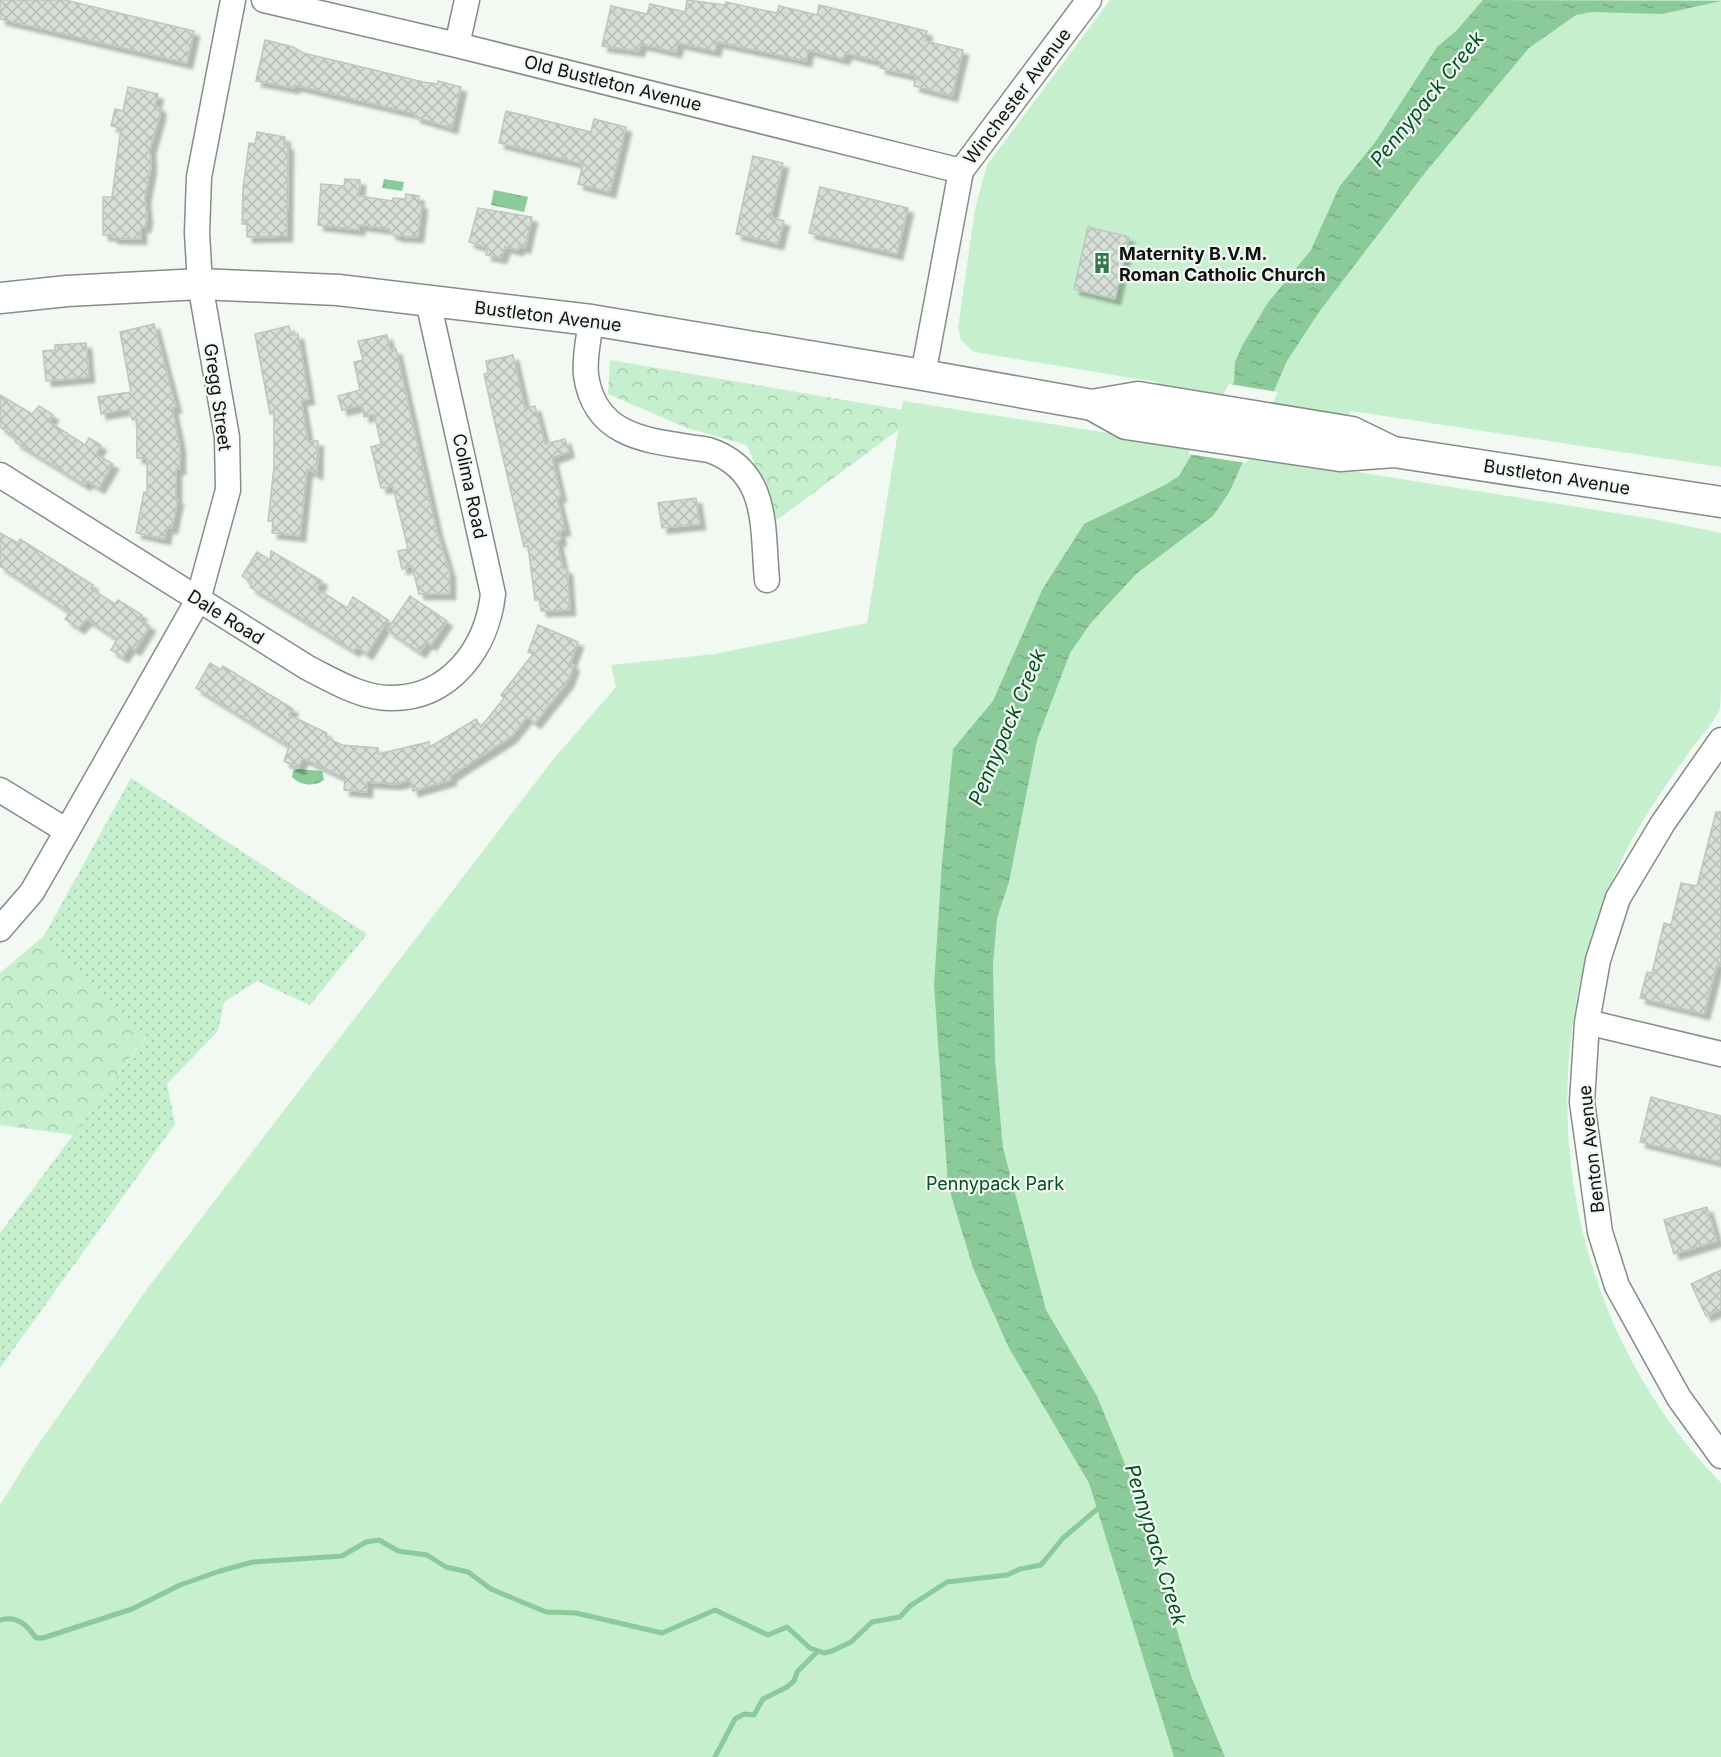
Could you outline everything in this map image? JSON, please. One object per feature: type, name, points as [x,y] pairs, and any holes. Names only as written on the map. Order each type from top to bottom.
[{"type":"main road","name":"Bustleton Avenue","points":[[0,298],[68,291],[200,284],[338,290],[591,320],[923,375],[1092,405],[1126,424],[1346,444]]},
{"type":"main road","name":"Bustleton Avenue","points":[[1092,405],[1138,397],[1346,444],[1721,502]]},
{"type":"street","name":"Gregg Street","points":[[0,929],[32,892],[198,600],[228,490],[227,437],[200,284],[197,233],[199,177],[233,0]]},
{"type":"street","name":"Old Bustleton Avenue","points":[[264,0],[457,45],[961,171]]},
{"type":"street","points":[[457,45],[467,0]]},
{"type":"street","name":"Winchester Avenue","points":[[923,375],[961,171],[1089,0]]},
{"type":"street","name":"Colima Road","points":[[428,301],[494,594],[491,616],[465,666]]},
{"type":"street","points":[[591,320],[586,376],[601,412],[619,431],[632,436],[709,450],[721,454],[739,467],[755,490],[761,506],[766,580]]},
{"type":"street","name":"Dale Road","points":[[0,475],[308,668],[349,688],[389,698],[417,694],[440,685],[465,666]]},
{"type":"street","name":"Benton Avenue","points":[[1720,1454],[1679,1398],[1647,1345],[1617,1286],[1600,1232],[1582,1102],[1587,1022],[1598,960],[1618,898],[1663,823],[1721,740]]},
{"type":"street","points":[[0,790],[67,831]]},
{"type":"street","points":[[1587,1022],[1721,1054]]},
{"type":"green space","name":"Pennypack Park","points":[[1110,0],[1721,0],[1721,467],[1351,411],[1325,467],[1653,519],[1721,533],[1720,709],[1663,789],[1639,828],[1624,855],[1592,935],[1574,1017],[1567,1101],[1574,1184],[1592,1266],[1623,1344],[1666,1417],[1721,1483],[1721,1757],[0,1757],[0,1505],[33,1452],[147,1289],[552,761],[616,687],[611,665],[715,654],[867,623],[903,401],[1134,437],[1157,382],[974,352],[961,340],[958,328],[975,209],[987,165]]},
{"type":"green space","points":[[610,360],[921,413],[777,520],[747,445],[687,428],[608,394]]},
{"type":"green space","points":[[131,778],[367,934],[310,1005],[257,981],[224,1002],[218,1031],[167,1084],[175,1124],[0,1368],[0,1233],[146,1037],[44,936]]},
{"type":"green space","points":[[44,936],[146,1036],[73,1135],[0,1125],[0,973]]},
{"type":"water","name":"Pennypack Creek","points":[[1483,0],[1721,1],[1662,14],[1592,12],[1576,15],[1529,48],[1424,174],[1319,312],[1287,361],[1230,491],[1213,516],[1136,574],[1090,624],[1070,653],[1037,740],[1009,882],[997,918],[993,965],[995,1060],[1003,1148],[1046,1310],[1097,1396],[1129,1474],[1191,1676],[1225,1757],[1174,1757],[1089,1483],[1009,1348],[973,1268],[948,1185],[934,985],[942,863],[953,749],[993,701],[1042,590],[1084,524],[1179,476],[1234,382],[1235,362],[1242,346],[1267,304],[1311,250],[1339,187],[1376,141],[1437,47],[1456,31]]},
{"type":"water","points":[[384,179],[404,182],[402,191],[382,188]]},
{"type":"water","points":[[494,190],[528,197],[524,212],[491,205]]},
{"type":"water","points":[[297,769],[322,771],[324,780],[303,784],[292,777],[293,771]]},
{"type":"pier","points":[[1229,384],[1278,392],[1246,463],[1188,454]]},
{"type":"building","points":[[0,0],[65,0],[194,31],[187,63],[0,19]]},
{"type":"building","points":[[687,0],[725,5],[726,2],[777,13],[779,6],[817,15],[819,5],[927,31],[925,41],[963,50],[952,96],[914,86],[916,76],[880,68],[881,62],[846,53],[844,59],[808,50],[806,61],[717,42],[715,51],[678,43],[676,52],[641,44],[639,51],[602,46],[611,6],[647,14],[650,4],[685,12]]},
{"type":"building","points":[[265,40],[293,47],[303,53],[423,82],[438,84],[438,81],[461,87],[452,128],[415,117],[416,114],[294,85],[294,88],[256,81]]},
{"type":"building","points":[[128,87],[158,94],[155,106],[160,107],[160,115],[150,149],[151,167],[145,198],[147,219],[145,227],[141,226],[141,239],[112,238],[112,235],[103,235],[103,197],[112,197],[121,128],[111,126],[115,109],[123,111]]},
{"type":"building","points":[[506,111],[591,132],[594,119],[626,127],[610,192],[578,184],[583,164],[499,143]]},
{"type":"building","points":[[257,132],[285,137],[284,144],[288,145],[287,236],[247,237],[247,224],[242,224],[243,188],[249,143],[255,144]]},
{"type":"building","points":[[753,156],[783,163],[771,217],[784,221],[778,244],[736,234]]},
{"type":"building","points":[[345,179],[360,180],[359,196],[392,201],[393,198],[405,199],[406,194],[419,196],[418,204],[422,204],[418,237],[398,236],[390,233],[390,229],[359,225],[359,230],[318,225],[321,184],[344,186]]},
{"type":"building","points":[[820,187],[908,208],[897,254],[809,233]]},
{"type":"building","points":[[478,208],[532,217],[525,248],[519,246],[518,250],[505,247],[501,258],[486,255],[488,248],[469,242]]},
{"type":"building","name":"Maternity B.V.M. Roman Catholic Church","points":[[1088,227],[1129,237],[1115,299],[1074,289]]},
{"type":"building","points":[[154,324],[176,407],[172,408],[180,446],[180,469],[176,469],[176,499],[178,499],[172,528],[167,527],[165,539],[136,533],[144,492],[147,493],[147,458],[137,458],[137,419],[132,420],[129,409],[101,414],[98,397],[131,392],[120,332]]},
{"type":"building","points":[[289,326],[291,335],[298,334],[309,399],[301,400],[308,441],[318,441],[317,474],[307,469],[300,536],[272,533],[273,521],[268,521],[274,467],[274,413],[270,414],[255,334]]},
{"type":"building","points":[[387,335],[390,350],[396,349],[437,531],[450,573],[450,594],[419,594],[412,566],[402,569],[398,551],[408,549],[393,487],[381,488],[371,447],[381,444],[374,414],[364,417],[362,405],[342,410],[338,396],[360,390],[354,362],[363,360],[358,341]]},
{"type":"building","points":[[86,343],[89,377],[46,381],[43,351],[55,350],[55,345]]},
{"type":"building","points":[[513,355],[525,408],[535,406],[545,444],[565,439],[569,452],[552,458],[561,496],[557,497],[565,530],[559,531],[561,540],[557,541],[563,569],[567,569],[570,610],[541,611],[540,600],[535,600],[528,546],[524,547],[493,415],[484,374],[488,373],[486,361]]},
{"type":"building","points":[[0,395],[32,414],[39,406],[53,415],[49,422],[85,445],[89,438],[101,445],[96,454],[113,464],[99,488],[88,481],[85,485],[15,442],[17,438],[0,427]]},
{"type":"building","points":[[696,498],[700,524],[662,528],[658,503]]},
{"type":"building","points":[[0,533],[18,543],[20,539],[93,585],[91,589],[115,604],[118,600],[142,615],[139,619],[150,626],[135,650],[130,646],[123,657],[111,650],[117,639],[87,619],[79,628],[65,619],[70,612],[0,566]]},
{"type":"building","points":[[271,551],[322,581],[317,589],[347,608],[353,597],[388,620],[367,654],[357,647],[354,651],[250,587],[252,583],[242,576],[257,552],[270,560]]},
{"type":"building","points":[[410,596],[447,621],[431,645],[427,642],[420,652],[387,630]]},
{"type":"building","points":[[538,625],[578,642],[570,664],[574,665],[568,682],[535,723],[527,717],[511,737],[450,776],[451,780],[413,791],[410,780],[396,784],[367,782],[367,792],[344,790],[345,778],[303,758],[298,768],[284,761],[289,746],[196,688],[210,663],[221,670],[223,666],[293,709],[289,715],[327,733],[325,737],[342,745],[378,748],[378,754],[429,742],[430,747],[476,719],[481,727],[504,698],[501,695],[533,654],[528,652]]},
{"type":"building","points":[[1716,812],[1721,812],[1721,966],[1717,965],[1704,1014],[1640,998],[1647,972],[1652,973],[1664,923],[1671,925],[1681,883],[1697,886]]},
{"type":"building","points":[[1651,1097],[1721,1116],[1721,1162],[1640,1142]]},
{"type":"building","points":[[1707,1207],[1717,1241],[1674,1254],[1664,1220]]},
{"type":"building","points":[[1721,1270],[1721,1309],[1706,1316],[1691,1284]]},
{"type":"waterway","points":[[0,1620],[12,1619],[21,1622],[36,1638],[43,1638],[132,1609],[180,1585],[220,1571],[253,1562],[342,1556],[366,1542],[379,1540],[398,1551],[427,1555],[446,1567],[468,1572],[491,1589],[546,1612],[576,1613],[662,1633],[715,1610],[768,1635],[787,1627],[810,1648],[824,1653],[851,1642],[872,1622],[900,1617],[910,1606],[947,1582],[1007,1575],[1020,1569],[1041,1565],[1063,1538],[1101,1506]]},
{"type":"waterway","points":[[715,1757],[735,1719],[744,1714],[754,1715],[763,1699],[794,1681],[797,1672],[817,1652]]},
{"type":"place","name":"Maternity B.V.M. Roman Catholic Church","points":[[1102,263]]}]
